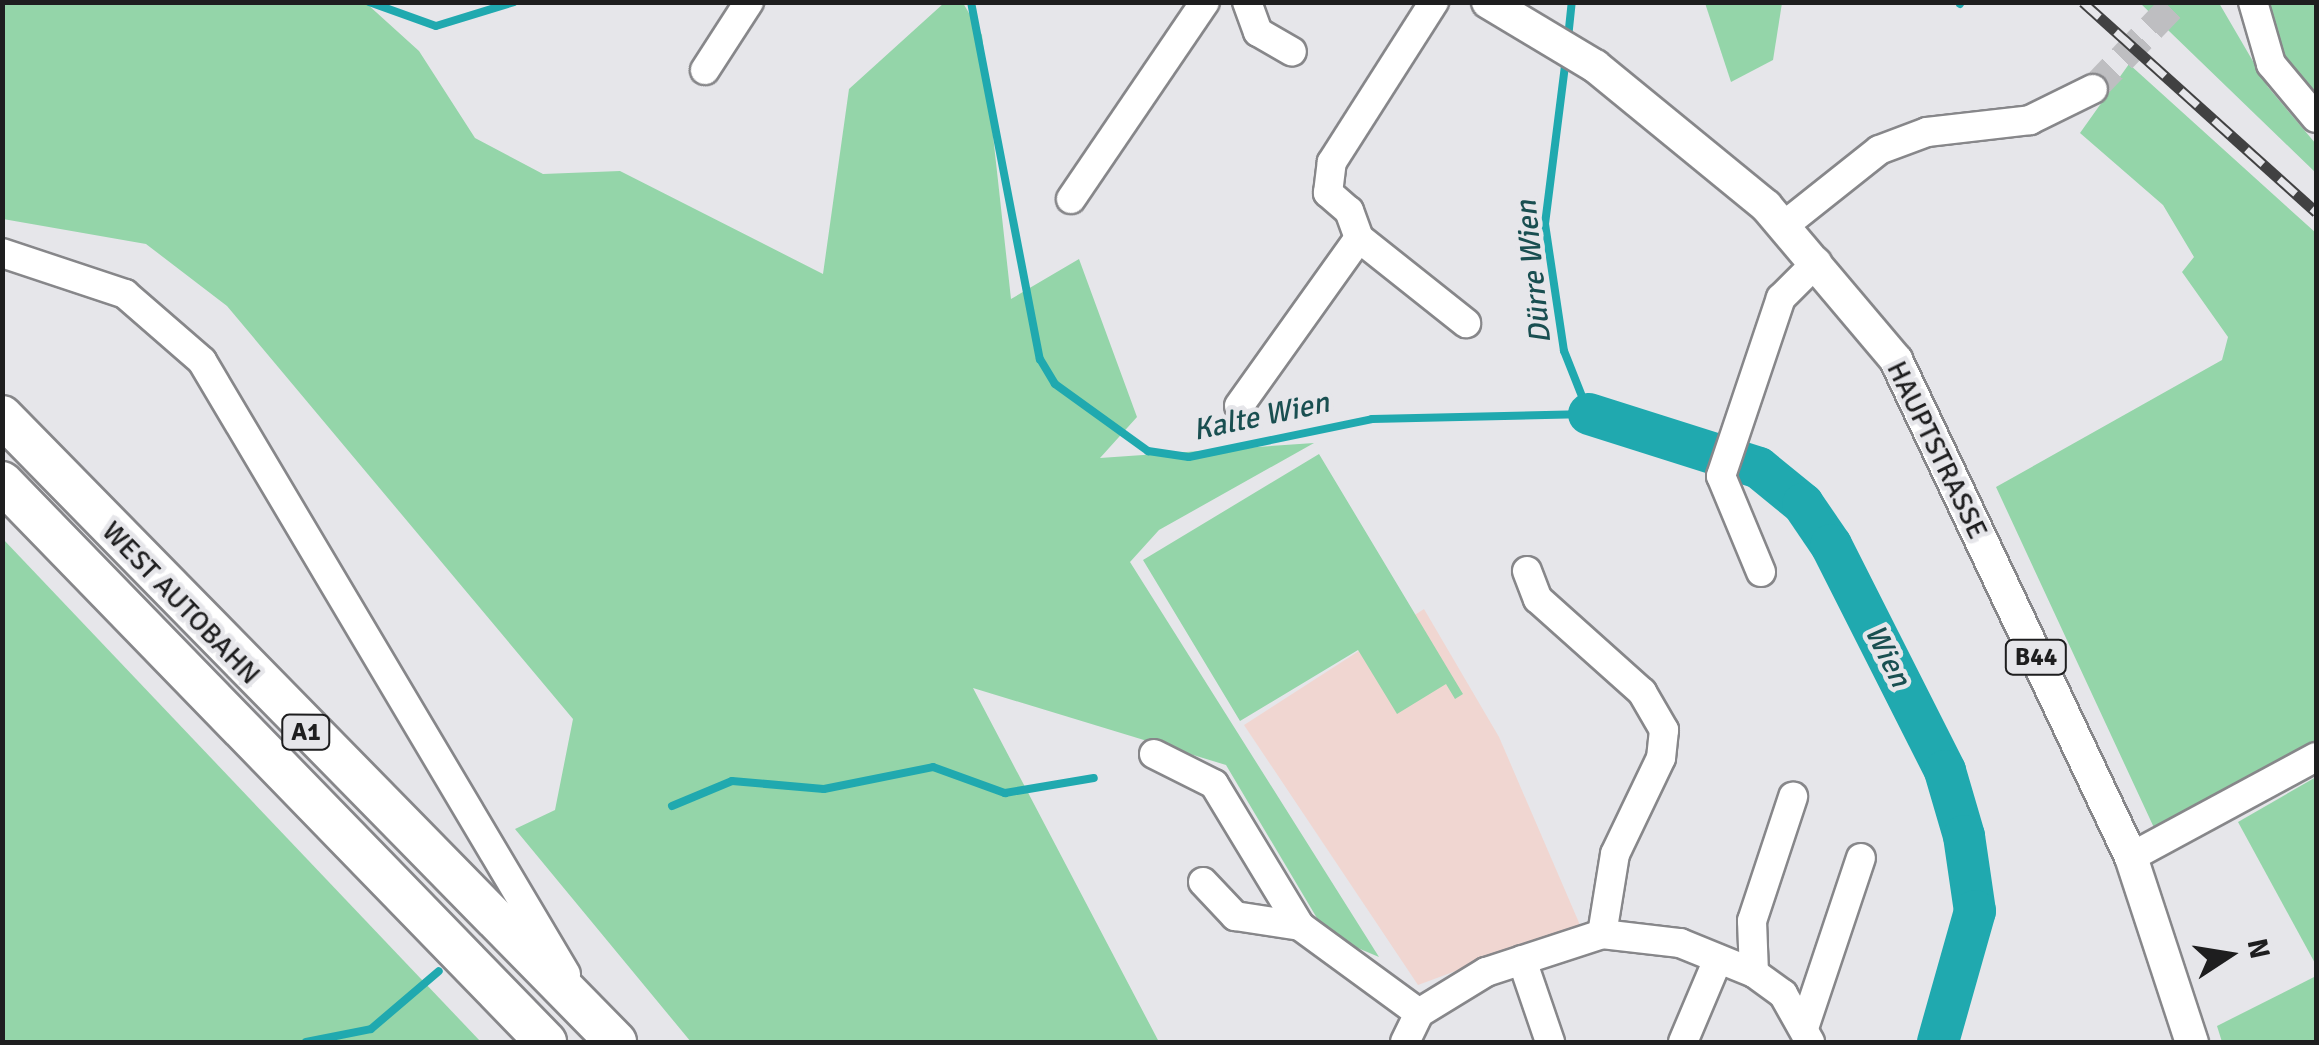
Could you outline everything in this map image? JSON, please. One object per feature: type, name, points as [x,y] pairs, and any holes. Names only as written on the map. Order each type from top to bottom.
[{"type":"highway","name":"WEST AUTOBAHN","points":[[2,416],[604,1031]]},
{"type":"highway","name":"WEST AUTOBAHN","points":[[2,482],[546,1042]]},
{"type":"main road","name":"HAUPTSTRASSE","points":[[1488,2],[1594,66],[1786,224],[1896,360],[2130,857],[2192,1042]]},
{"type":"street","points":[[705,70],[749,2]]},
{"type":"street","points":[[1071,198],[1204,2]]},
{"type":"street","points":[[1247,2],[1258,32],[1292,52]]},
{"type":"street","points":[[1434,2],[1332,162],[1328,193],[1349,211],[1359,238],[1466,323]]},
{"type":"street","points":[[2253,2],[2272,64],[2316,118]]},
{"type":"street","points":[[1786,224],[1879,150],[1927,132],[2065,110],[2093,89]]},
{"type":"street","points":[[1239,406],[1359,238]]},
{"type":"street","points":[[2,253],[125,294],[202,361],[604,1031]]},
{"type":"street","points":[[1761,572],[1721,476],[1781,298],[1817,262]]},
{"type":"street","points":[[1527,570],[1538,598],[1642,692],[1664,730],[1661,758],[1614,854],[1602,934]]},
{"type":"street","points":[[1154,754],[1214,784],[1300,926],[1419,1012]]},
{"type":"street","points":[[2130,857],[2316,757]]},
{"type":"street","points":[[1754,974],[1752,920],[1793,797]]},
{"type":"street","points":[[1807,1034],[1861,858]]},
{"type":"street","points":[[1203,882],[1235,916],[1300,926]]},
{"type":"street","points":[[1405,1042],[1419,1012],[1522,960],[1602,934],[1680,943],[1754,974],[1807,1034]]},
{"type":"street","points":[[1682,1042],[1718,958]]},
{"type":"street","points":[[1522,960],[1550,1042]]},
{"type":"shaded area","points":[[1424,609],[1499,737],[1580,925],[1418,985],[1244,725]]},
{"type":"green space","points":[[2,3],[366,3],[419,51],[475,138],[543,174],[620,171],[823,274],[849,89],[944,3],[963,3],[982,35],[1011,299],[1079,259],[1137,417],[1100,458],[1314,443],[1159,530],[1130,562],[1379,957],[1327,935],[1226,765],[973,688],[1159,1042],[691,1042],[515,829],[555,810],[573,719],[227,306],[146,244],[3,219]]},
{"type":"green space","points":[[1705,3],[1782,3],[1773,60],[1731,82]]},
{"type":"green space","points":[[2140,3],[2219,3],[2268,87],[2316,144],[2316,173]]},
{"type":"green space","points":[[2261,3],[2316,3],[2316,101],[2283,62]]},
{"type":"green space","points":[[2129,64],[2316,233],[2316,744],[2156,832],[1996,487],[2222,360],[2228,337],[2182,272],[2194,257],[2163,205],[2080,133]]},
{"type":"green space","points":[[1319,454],[1463,694],[1455,699],[1446,684],[1397,714],[1358,650],[1240,721],[1143,560]]},
{"type":"green space","points":[[3,539],[481,1042],[3,1042]]},
{"type":"green space","points":[[2316,777],[2316,965],[2238,822]]},
{"type":"green space","points":[[2316,976],[2316,1042],[2222,1042],[2217,1026]]},
{"type":"waterway","name":"Kalte Wien","points":[[369,2],[436,26],[514,2]]},
{"type":"waterway","name":"Kalte Wien","points":[[971,2],[1040,359],[1055,384],[1148,451],[1189,457],[1372,419],[1589,414],[1564,351],[1545,224],[1566,57]]},
{"type":"waterway","name":"Dürre Wien","points":[[1568,38],[1572,2]]},
{"type":"waterway","name":"Wien","points":[[1589,414],[1759,468],[1803,504],[1831,545],[1945,771],[1964,836],[1975,911],[1938,1042]]},
{"type":"waterway","points":[[672,806],[732,781],[824,789],[933,767],[1005,793],[1094,778]]},
{"type":"waterway","points":[[306,1042],[371,1029],[439,971]]},
{"type":"tunnel","points":[[2093,89],[2176,2]]},
{"type":"railway","points":[[2083,2],[2316,212]]}]
